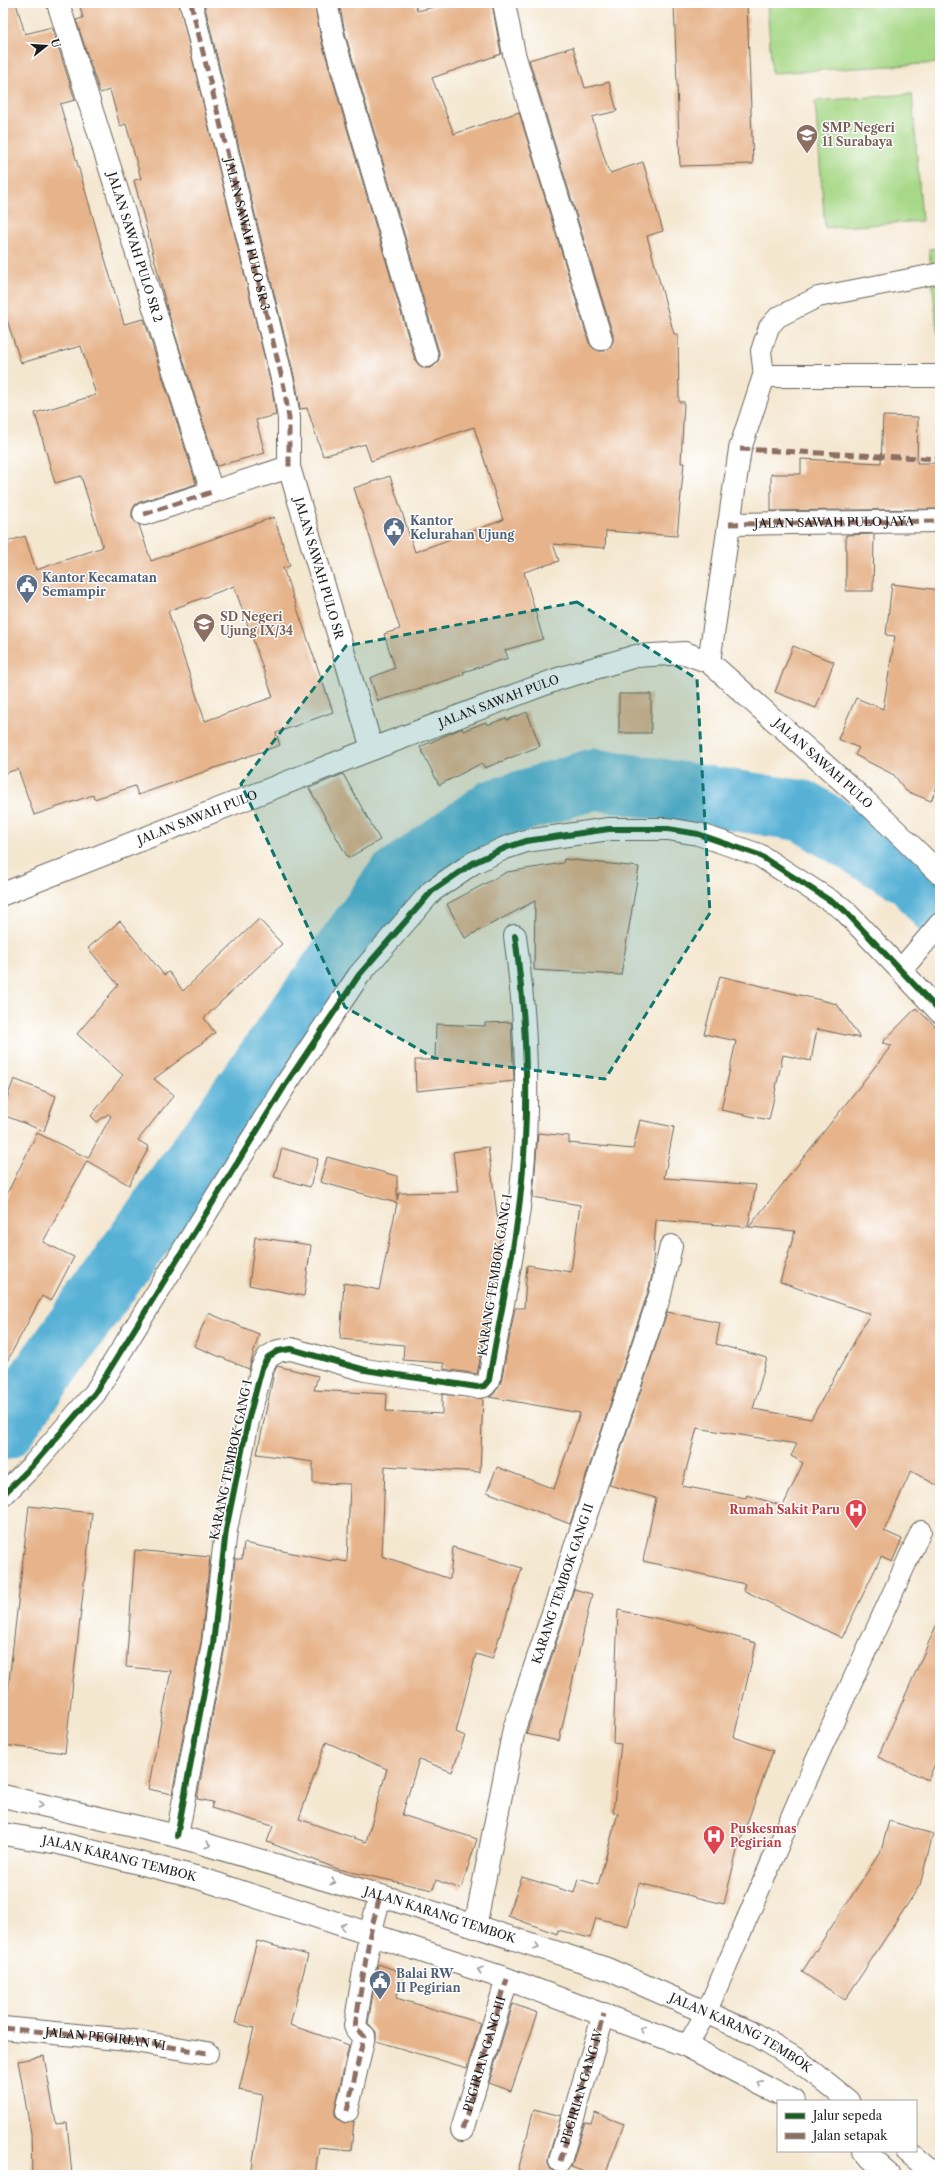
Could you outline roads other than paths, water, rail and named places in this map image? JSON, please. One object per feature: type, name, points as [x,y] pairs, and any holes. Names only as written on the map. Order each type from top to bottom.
[{"type":"street","name":"JALAN SAWAH PULO SR 2","points":[[58,3],[212,492]]},
{"type":"street","name":"JALAN SAWAH PULO SR 3","points":[[191,3],[284,387],[289,418],[289,467]]},
{"type":"street","points":[[326,3],[334,40],[426,356]]},
{"type":"street","points":[[504,3],[514,54],[601,339]]},
{"type":"street","points":[[709,662],[740,449],[764,376],[940,376]]},
{"type":"street","points":[[144,514],[289,467]]},
{"type":"street","name":"JALAN SAWAH PULO SR","points":[[289,467],[372,748]]},
{"type":"street","name":"JALAN SAWAH PULO JAYA","points":[[728,524],[940,521]]},
{"type":"street","name":"JALAN SAWAH PULO","points":[[3,894],[372,748],[558,679],[636,656],[685,653],[709,662],[864,800],[940,874]]},
{"type":"street","points":[[3,1496],[33,1465],[95,1393],[286,1084],[359,975],[432,891],[473,863],[505,848],[526,841],[609,829],[668,829],[698,834],[759,855],[843,909],[907,962],[940,1012]]},
{"type":"street","points":[[907,962],[940,924]]},
{"type":"street","name":"KARANG TEMBOK GANG I","points":[[177,1836],[213,1644],[226,1530],[248,1421],[262,1368],[268,1357],[278,1351],[291,1349],[380,1372],[477,1387],[484,1386],[489,1380],[522,1181],[525,1137],[525,1058],[522,985],[515,936]]},
{"type":"street","name":"KARANG TEMBOK GANG II","points":[[476,1927],[504,1770],[514,1729],[660,1295],[670,1246]]},
{"type":"street","name":"JALAN KARANG TEMBOK","points":[[3,1796],[177,1836],[380,1896],[607,1969],[707,2011],[755,2034],[799,2061],[848,2100]]},
{"type":"street","name":"JALAN KARANG TEMBOK","points":[[3,1834],[59,1843],[199,1878],[507,1979],[687,2046],[792,2100]]},
{"type":"street","points":[[347,2111],[364,2036],[355,2026],[370,1934],[380,1896]]},
{"type":"street","name":"PEGIRIAN GANG III","points":[[462,2130],[507,1979]]},
{"type":"street","name":"PEGIRIAN GANG IV","points":[[560,2160],[604,2014]]},
{"type":"street","name":"JALAN PEGIRIAN VI","points":[[3,2028],[128,2040],[207,2053]]},
{"type":"street","points":[[864,2152],[890,2175]]},
{"type":"street","points":[[908,2152],[935,2175]]},
{"type":"lane","points":[[764,376],[761,350],[769,328],[778,316],[818,297],[940,273]]},
{"type":"lane","points":[[687,2046],[707,2011],[806,1782],[921,1531]]},
{"type":"waterway","points":[[3,1430],[395,880],[493,810],[594,779],[803,811],[913,877],[940,908]]},
{"type":"place","name":"SMP Negeri 11 Surabaya","points":[[807,154]]},
{"type":"place","name":"Kantor Kelurahan Ujung","points":[[394,548]]},
{"type":"place","name":"Kantor Kecamatan Semampir","points":[[27,604]]},
{"type":"place","name":"SD Negeri Ujung IX/34","points":[[204,644]]},
{"type":"place","name":"Rumah Sakit Paru","points":[[856,1530]]},
{"type":"place","name":"Puskesmas Pegirian","points":[[714,1856]]},
{"type":"place","name":"Balai RW II Pegirian","points":[[380,2000]]}]
